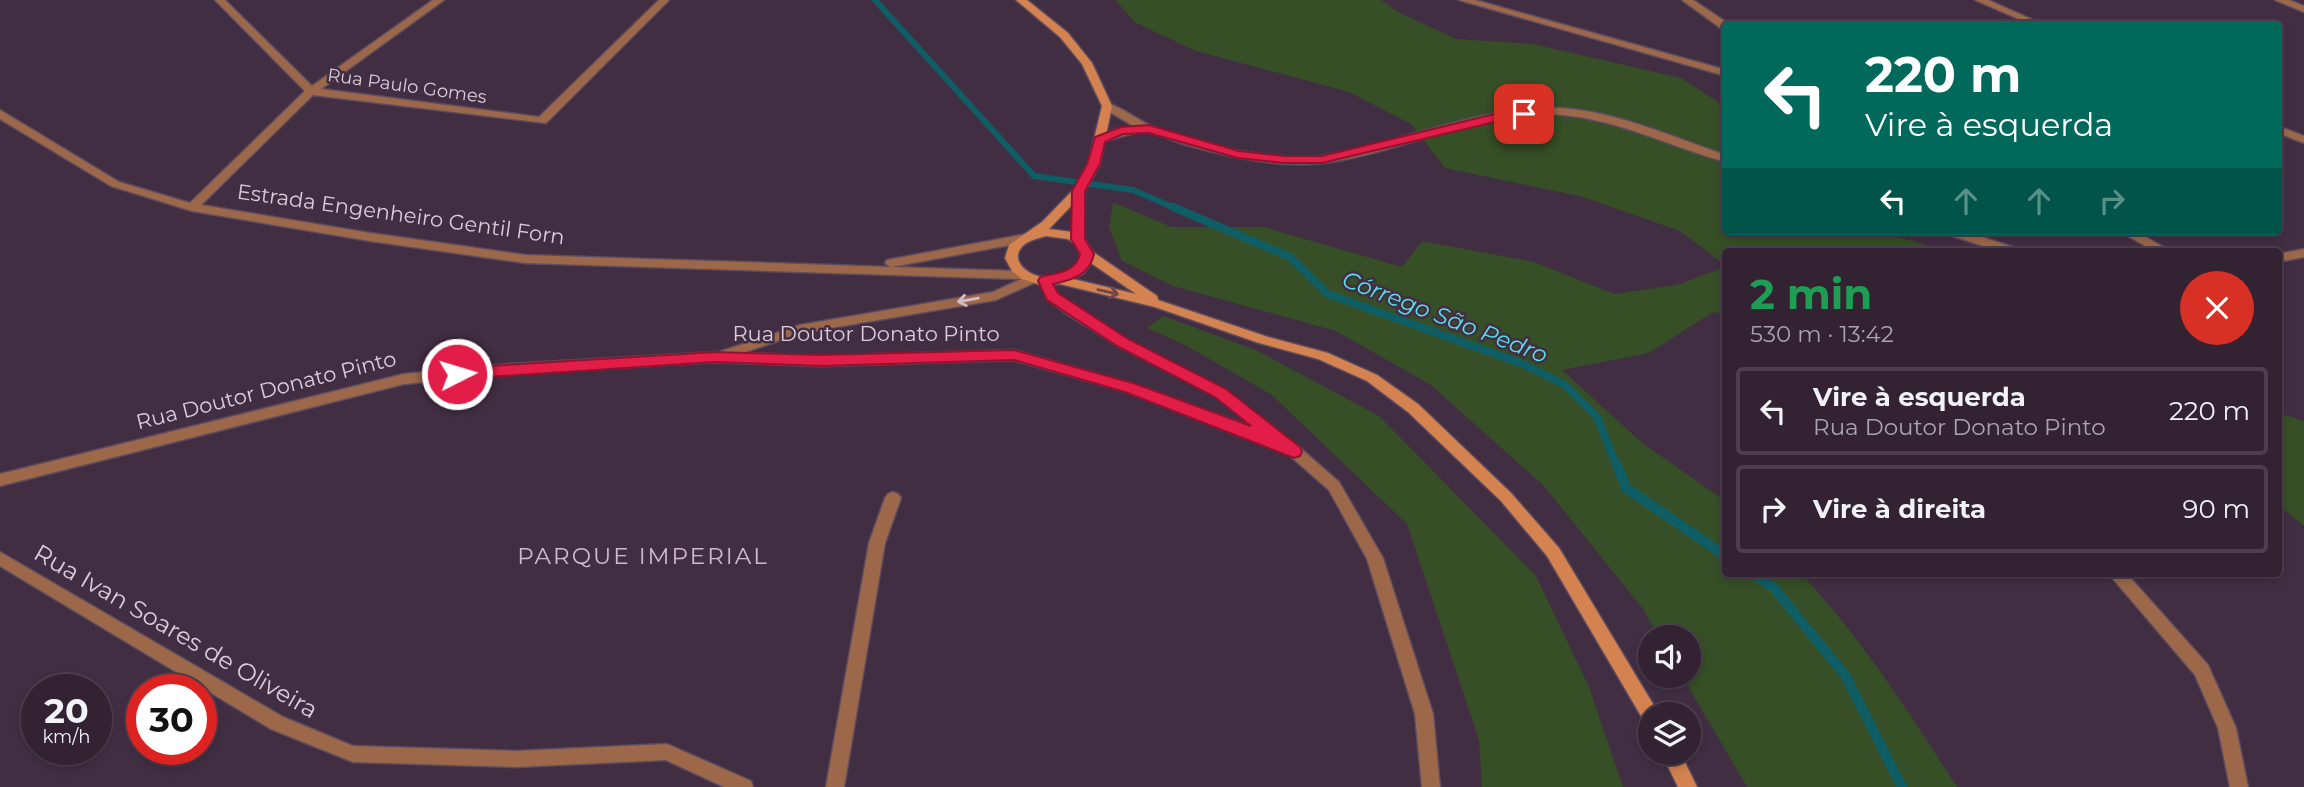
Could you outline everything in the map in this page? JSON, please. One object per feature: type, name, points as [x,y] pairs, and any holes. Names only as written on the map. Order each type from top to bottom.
[{"type":"main road","points":[[1021,0],[1064,35],[1087,64],[1107,106],[1094,164],[1079,191],[1046,225],[1011,252],[1013,268],[1039,278],[1080,270],[1086,262],[1087,254],[1078,239],[1079,191]]},
{"type":"main road","points":[[1029,236],[1057,233],[1078,239]]},
{"type":"main road","name":"Estrada Engenheiro Gentil Forn","points":[[1087,254],[1159,304]]},
{"type":"main road","name":"Estrada Engenheiro Gentil Forn","points":[[1039,278],[1159,304],[1264,340],[1323,356],[1371,378],[1413,408],[1506,496],[1553,552],[1642,702]]},
{"type":"main road","points":[[1677,765],[1688,787]]},
{"type":"street","name":"Rua Paulo Gomes","points":[[220,0],[311,91],[542,121],[664,0]]},
{"type":"street","points":[[192,206],[311,91],[439,0]]},
{"type":"street","points":[[1464,0],[1722,73]]},
{"type":"street","points":[[1687,0],[1722,24]]},
{"type":"street","points":[[1980,0],[2030,21]]},
{"type":"street","points":[[2280,0],[2304,9]]},
{"type":"street","points":[[1107,106],[1149,129],[1238,155],[1284,160],[1322,159],[1503,116],[1545,111],[1589,116],[1722,158]]},
{"type":"street","name":"Estrada Engenheiro Gentil Forn","points":[[0,113],[8,121],[115,184],[192,206],[525,259],[659,265],[862,268],[1039,278]]},
{"type":"street","points":[[1099,140],[1121,131],[1149,129]]},
{"type":"street","points":[[2282,131],[2304,140]]},
{"type":"street","points":[[1962,235],[2003,248]]},
{"type":"street","points":[[2133,235],[2158,248]]},
{"type":"street","name":"Estrada Engenheiro Gentil Forn","points":[[862,268],[1029,236]]},
{"type":"street","points":[[2282,257],[2304,253]]},
{"type":"street","name":"Rua Doutor Donato Pinto","points":[[715,357],[800,329],[996,296],[1039,278],[1052,296],[1072,311],[1123,343],[1220,393],[1334,486],[1375,558],[1424,714],[1431,787]]},
{"type":"street","name":"Rua Doutor Donato Pinto","points":[[0,480],[404,379],[511,369],[715,357],[821,361],[1014,355],[1131,388],[1233,425],[1294,452]]},
{"type":"street","points":[[835,787],[877,542],[894,498]]},
{"type":"street","name":"Rua Ivan Soares de Oliveira","points":[[0,558],[277,723],[353,754],[516,759],[667,752],[744,787]]},
{"type":"street","points":[[2120,577],[2202,670],[2227,728],[2239,787]]},
{"type":"street","name":"Rua Ivan Soares de Oliveira","points":[[700,768],[717,787]]},
{"type":"green space","points":[[1115,0],[1381,0],[1398,12],[1456,39],[1533,44],[1681,78],[1722,107],[1722,235],[1892,235],[1935,248],[1722,248],[1722,263],[1680,231],[1583,197],[1445,168],[1411,124],[1349,92],[1196,51],[1136,23]]},
{"type":"green space","points":[[1113,202],[1171,227],[1263,227],[1402,267],[1422,241],[1534,262],[1614,294],[1677,285],[1722,268],[1722,314],[1713,312],[1649,353],[1562,370],[1641,442],[1722,499],[1722,577],[1804,577],[1865,650],[1957,787],[1747,787],[1701,708],[1701,702],[1697,702],[1689,688],[1701,688],[1701,625],[1652,625],[1643,609],[1544,486],[1431,385],[1336,331],[1173,286],[1122,261],[1109,227]]},
{"type":"green space","points":[[1163,316],[1256,350],[1379,416],[1536,576],[1589,687],[1623,787],[1482,787],[1479,740],[1407,524],[1272,395],[1187,346],[1147,328]]},
{"type":"green space","points":[[2282,414],[2304,421],[2304,526],[2282,508]]},
{"type":"waterway","name":"Córrego São Pedro","points":[[875,0],[1034,176],[1133,190],[1177,209]]},
{"type":"waterway","name":"Córrego São Pedro","points":[[1173,207],[1290,257],[1328,294],[1523,364],[1565,385],[1597,417],[1617,467]]},
{"type":"waterway","name":"Córrego São Pedro","points":[[1617,465],[1626,488],[1722,553]]},
{"type":"waterway","name":"Córrego São Pedro","points":[[1758,577],[1773,587],[1845,675],[1902,787]]},
{"type":"district","name":"PARQUE IMPERIAL","points":[[643,556]]},
{"type":"route","points":[[457,374],[715,357],[821,361],[1014,355],[1131,388],[1233,425],[1294,452],[1220,393],[1123,343],[1052,296],[1045,281],[1070,276],[1086,262],[1087,254],[1078,239],[1079,191],[1094,164],[1099,140],[1121,131],[1149,129],[1238,155],[1284,160],[1322,159],[1503,116],[1524,114]]}]
